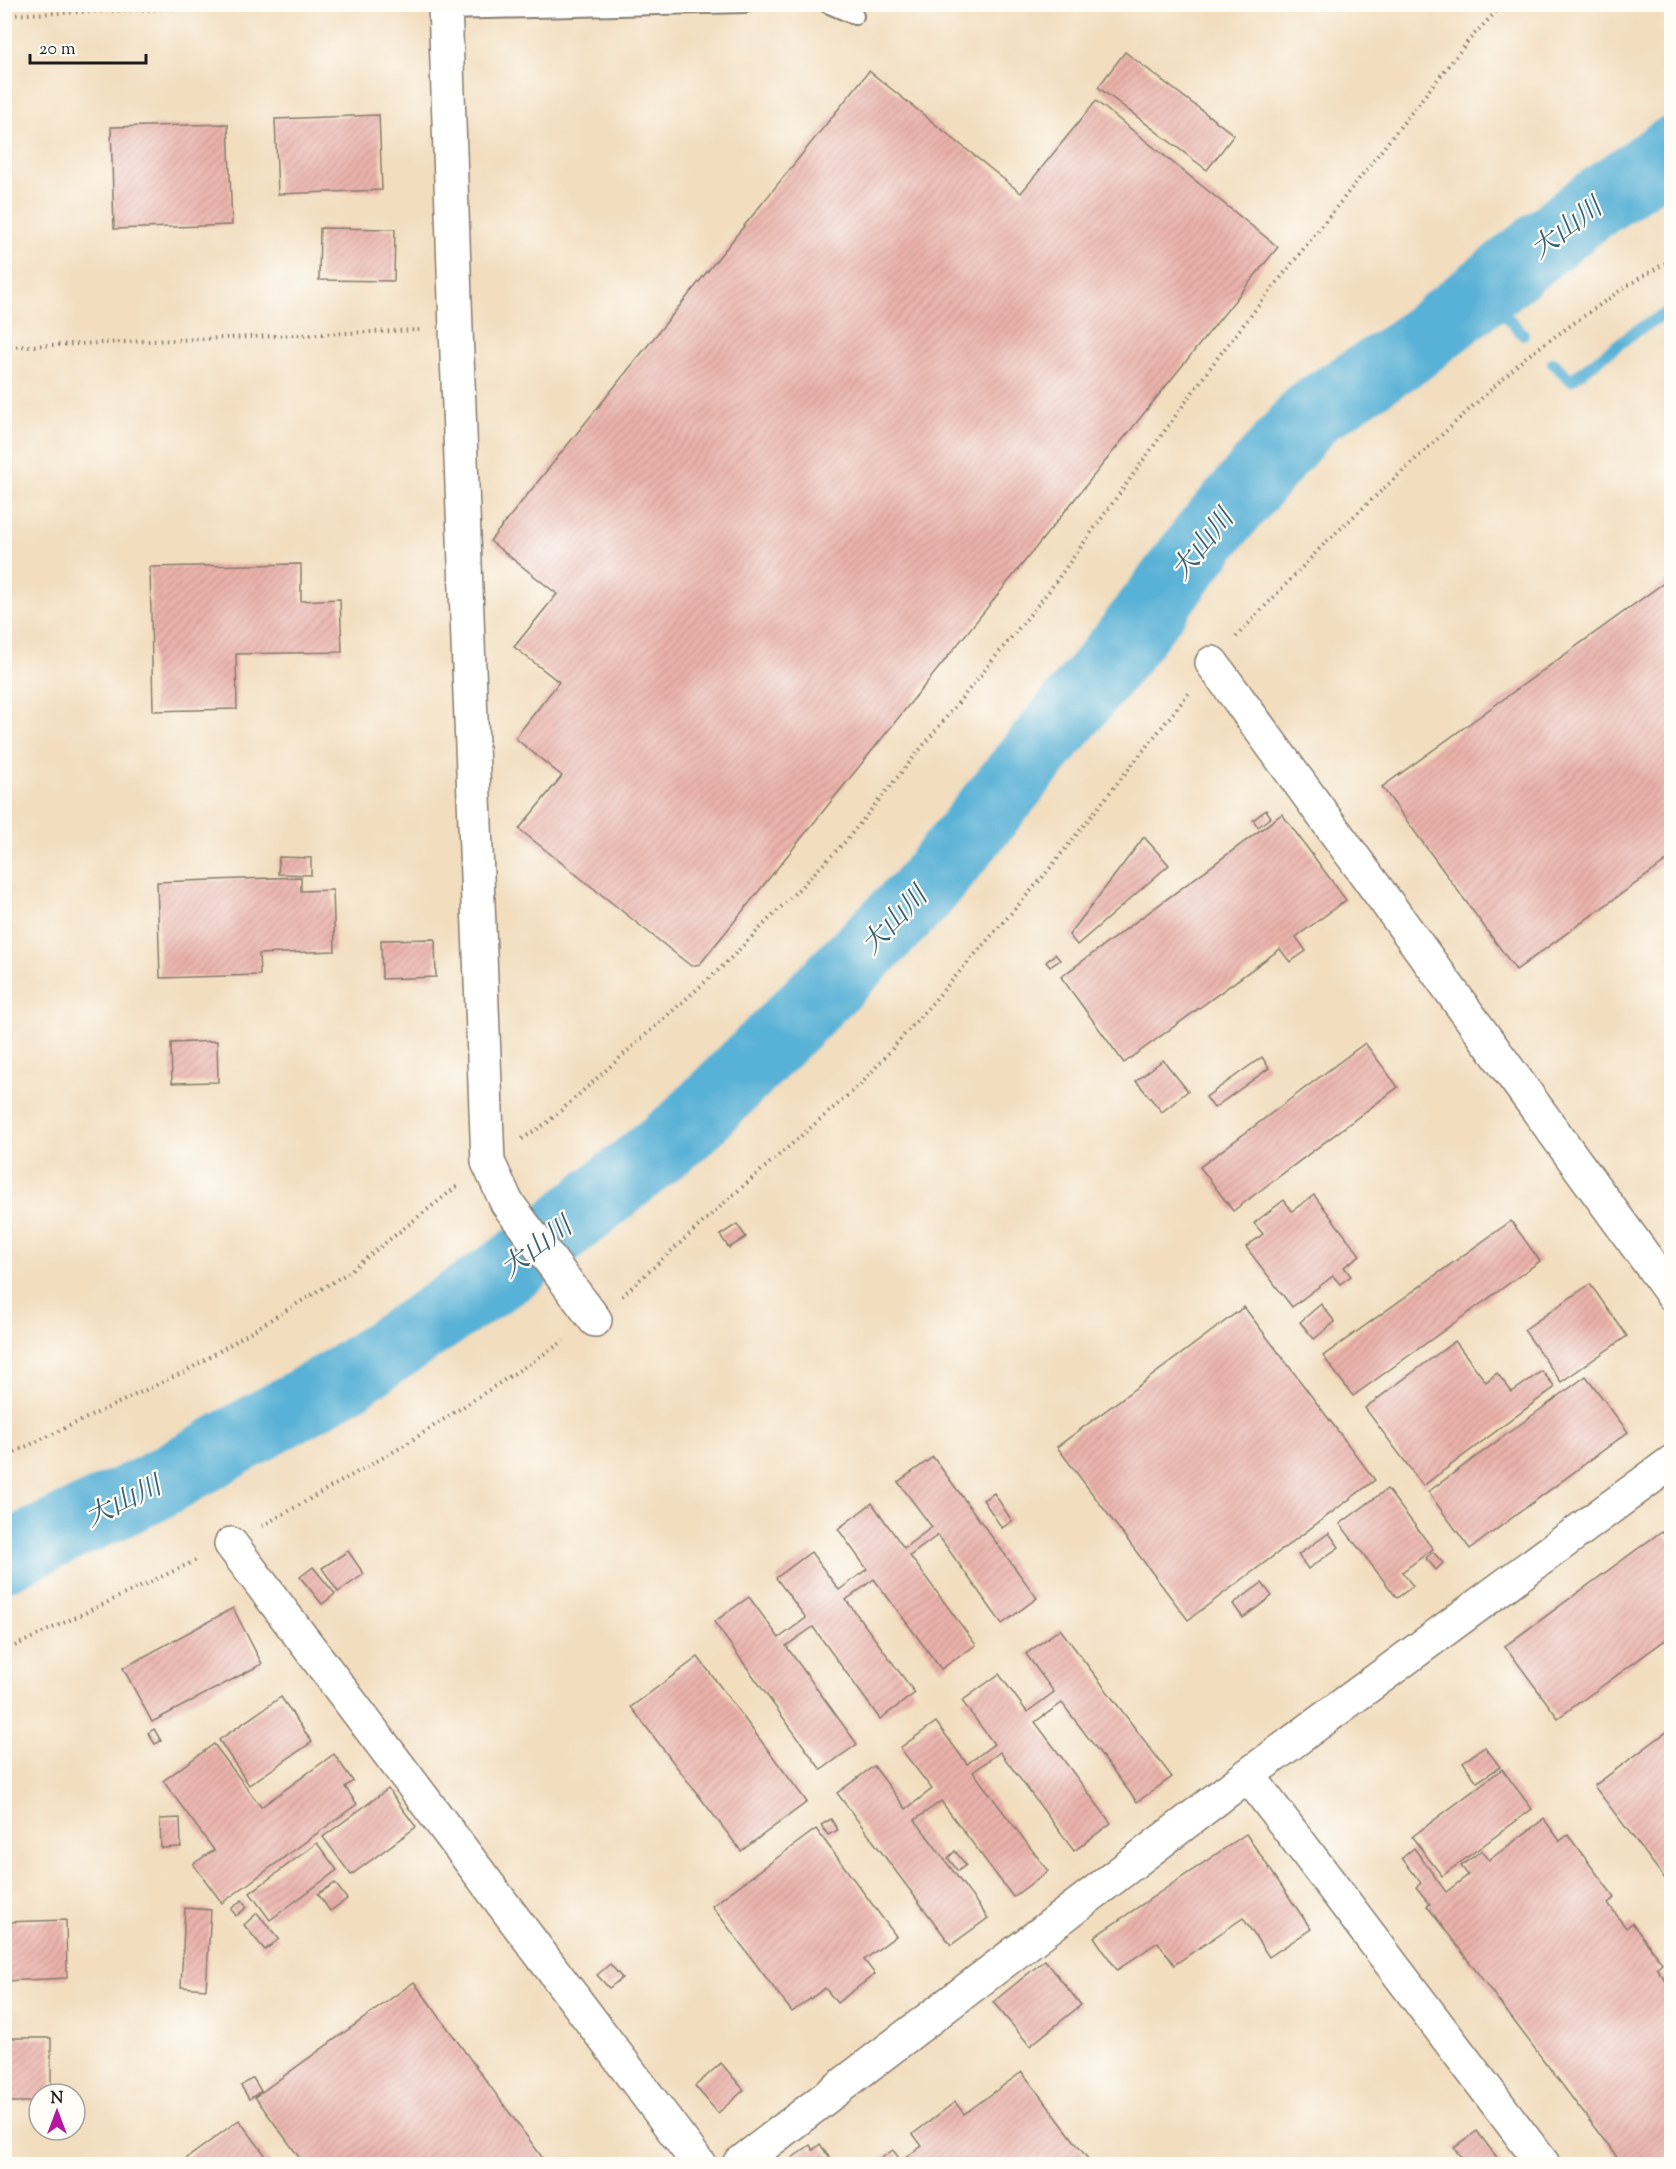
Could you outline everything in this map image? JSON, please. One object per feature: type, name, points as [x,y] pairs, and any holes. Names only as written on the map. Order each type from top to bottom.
[{"type":"street","points":[[446,8],[488,1162],[507,1203],[595,1320]]},
{"type":"street","points":[[1212,663],[1671,1294]]},
{"type":"street","points":[[739,2164],[1248,1775],[1671,1462]]},
{"type":"street","points":[[231,1544],[699,2164]]},
{"type":"street","points":[[1248,1775],[1543,2164]]},
{"type":"lane","points":[[446,8],[745,4]]},
{"type":"lane","points":[[827,4],[855,16]]},
{"type":"path","points":[[4,15],[290,4]]},
{"type":"path","points":[[4,1457],[188,1370],[346,1274],[488,1162],[548,1122],[724,965],[844,843],[1049,591],[1218,357],[1468,41],[1503,4]]},
{"type":"path","points":[[4,1651],[231,1544],[400,1448],[595,1320],[733,1195],[861,1084],[1042,878],[1212,663],[1324,544],[1526,357],[1625,287],[1671,259]]},
{"type":"path","points":[[4,347],[456,329]]},
{"type":"building","points":[[1125,52],[1234,135],[1207,170],[1098,87]]},
{"type":"building","points":[[869,71],[1021,193],[1096,101],[1278,247],[700,964],[691,966],[519,829],[562,776],[515,738],[559,682],[514,647],[557,594],[490,541]]},
{"type":"building","points":[[379,115],[382,190],[278,194],[275,119]]},
{"type":"building","points":[[228,124],[232,225],[114,229],[111,127]]},
{"type":"building","points":[[320,228],[395,229],[394,281],[319,280]]},
{"type":"building","points":[[301,564],[301,601],[340,599],[342,652],[236,654],[237,709],[153,711],[150,567]]},
{"type":"building","points":[[1672,577],[1672,857],[1516,970],[1382,787]]},
{"type":"building","points":[[1266,810],[1271,817],[1258,827],[1253,820]]},
{"type":"building","points":[[1282,814],[1346,900],[1296,937],[1306,951],[1290,962],[1280,949],[1124,1063],[1061,977]]},
{"type":"building","points":[[1144,837],[1169,865],[1077,945],[1069,935]]},
{"type":"building","points":[[279,857],[311,858],[311,875],[278,874]]},
{"type":"building","points":[[301,877],[301,891],[333,890],[335,951],[259,954],[260,975],[160,978],[157,882]]},
{"type":"building","points":[[435,939],[436,977],[382,979],[381,940]]},
{"type":"building","points":[[1055,954],[1060,960],[1050,967],[1046,962]]},
{"type":"building","points":[[217,1041],[218,1082],[172,1083],[171,1043]]},
{"type":"building","points":[[1365,1043],[1398,1087],[1233,1211],[1200,1167]]},
{"type":"building","points":[[1262,1057],[1269,1068],[1214,1108],[1206,1097]]},
{"type":"building","points":[[1163,1060],[1188,1091],[1162,1112],[1136,1081]]},
{"type":"building","points":[[1314,1195],[1360,1255],[1344,1267],[1351,1276],[1340,1284],[1333,1276],[1292,1307],[1246,1247],[1263,1234],[1254,1223],[1284,1200],[1292,1211]]},
{"type":"building","points":[[1511,1221],[1540,1261],[1353,1396],[1323,1356]]},
{"type":"building","points":[[737,1224],[746,1237],[729,1248],[720,1235]]},
{"type":"building","points":[[1590,1284],[1627,1336],[1561,1382],[1524,1330]]},
{"type":"building","points":[[1321,1304],[1335,1322],[1314,1339],[1300,1322]]},
{"type":"building","points":[[1244,1307],[1375,1480],[1188,1620],[1057,1447]]},
{"type":"building","points":[[1455,1341],[1486,1382],[1497,1373],[1512,1392],[1542,1371],[1555,1387],[1423,1486],[1365,1408]]},
{"type":"building","points":[[1586,1376],[1628,1432],[1470,1549],[1428,1492]]},
{"type":"building","points":[[933,1457],[1037,1598],[1002,1624],[938,1535],[910,1556],[976,1645],[941,1669],[874,1579],[846,1600],[915,1693],[880,1719],[813,1627],[786,1646],[857,1744],[821,1770],[714,1622],[749,1597],[779,1638],[806,1618],[776,1578],[811,1552],[839,1590],[867,1569],[838,1529],[872,1503],[904,1548],[932,1527],[898,1482]]},
{"type":"building","points":[[1387,1489],[1433,1549],[1402,1572],[1413,1586],[1397,1598],[1340,1524]]},
{"type":"building","points":[[994,1493],[1012,1521],[1002,1528],[983,1500]]},
{"type":"building","points":[[1662,1531],[1672,1543],[1672,1635],[1558,1718],[1505,1646]]},
{"type":"building","points":[[1329,1533],[1339,1547],[1308,1569],[1298,1555]]},
{"type":"building","points":[[348,1551],[364,1574],[338,1592],[322,1568]]},
{"type":"building","points":[[1433,1552],[1443,1563],[1436,1570],[1426,1558]]},
{"type":"building","points":[[313,1567],[335,1594],[322,1604],[300,1577]]},
{"type":"building","points":[[1262,1583],[1272,1596],[1243,1618],[1233,1604]]},
{"type":"building","points":[[233,1608],[262,1664],[152,1722],[123,1668]]},
{"type":"building","points":[[1060,1629],[1172,1777],[1137,1802],[1062,1703],[1035,1722],[1111,1823],[1074,1851],[1000,1752],[973,1772],[1048,1871],[1013,1897],[941,1801],[915,1820],[988,1918],[951,1945],[837,1793],[874,1766],[906,1809],[932,1789],[900,1748],[936,1722],[967,1764],[994,1744],[962,1701],[999,1674],[1027,1712],[1054,1692],[1026,1654]]},
{"type":"building","points":[[698,1657],[807,1802],[741,1851],[631,1707]]},
{"type":"building","points":[[281,1697],[312,1742],[249,1785],[219,1740]]},
{"type":"building","points":[[1672,1728],[1672,1888],[1594,1786]]},
{"type":"building","points":[[154,1729],[161,1741],[155,1744],[148,1733]]},
{"type":"building","points":[[214,1744],[261,1807],[334,1754],[353,1781],[345,1787],[357,1804],[222,1903],[193,1864],[214,1850],[163,1781]]},
{"type":"building","points":[[1485,1747],[1500,1767],[1477,1782],[1463,1762]]},
{"type":"building","points":[[1502,1769],[1532,1809],[1442,1876],[1412,1837]]},
{"type":"building","points":[[388,1789],[416,1827],[351,1875],[323,1837]]},
{"type":"building","points":[[180,1818],[181,1847],[161,1848],[160,1819]]},
{"type":"building","points":[[831,1819],[838,1830],[828,1835],[821,1825]]},
{"type":"building","points":[[1544,1819],[1560,1841],[1568,1835],[1615,1898],[1608,1903],[1626,1928],[1632,1923],[1662,1963],[1656,1968],[1672,1988],[1672,2164],[1622,2164],[1427,1906],[1430,1904],[1416,1887],[1421,1883],[1402,1858],[1414,1848],[1446,1892],[1468,1875],[1461,1866],[1482,1850],[1489,1860]]},
{"type":"building","points":[[816,1829],[896,1936],[864,1960],[875,1974],[837,2003],[825,1988],[792,2012],[712,1906]]},
{"type":"building","points":[[1246,1834],[1311,1929],[1269,1957],[1243,1918],[1174,1965],[1158,1942],[1117,1970],[1094,1937]]},
{"type":"building","points":[[317,1843],[337,1870],[270,1920],[250,1893]]},
{"type":"building","points":[[955,1851],[966,1865],[958,1871],[948,1858]]},
{"type":"building","points":[[335,1883],[347,1899],[330,1911],[318,1894]]},
{"type":"building","points":[[242,1900],[247,1907],[236,1916],[231,1909]]},
{"type":"building","points":[[185,1908],[211,1910],[206,1989],[181,1987]]},
{"type":"building","points":[[257,1913],[279,1939],[265,1950],[244,1925]]},
{"type":"building","points":[[66,1920],[67,1978],[4,1981],[4,1922]]},
{"type":"building","points":[[1045,1960],[1081,2005],[1030,2046],[993,2002]]},
{"type":"building","points":[[610,1964],[622,1978],[609,1988],[597,1975]]},
{"type":"building","points":[[414,1982],[547,2164],[304,2164],[255,2097]]},
{"type":"building","points":[[4,2038],[51,2038],[51,2082],[27,2082],[27,2102],[4,2102]]},
{"type":"building","points":[[721,2063],[744,2090],[718,2113],[695,2086]]},
{"type":"building","points":[[1022,2072],[1088,2159],[1081,2164],[873,2164],[893,2150],[901,2161],[922,2146],[913,2134],[955,2102],[964,2114]]},
{"type":"building","points":[[253,2078],[261,2091],[249,2099],[241,2086]]},
{"type":"building","points":[[239,2120],[272,2164],[179,2164]]},
{"type":"building","points":[[1477,2131],[1501,2163],[1466,2164],[1454,2148]]},
{"type":"building","points":[[820,2144],[833,2163],[784,2164],[810,2145],[813,2150]]},
{"type":"waterway","name":"大山川","points":[[4,1557],[150,1489],[348,1377],[513,1267],[687,1128],[921,894],[1124,645],[1208,534],[1313,412],[1407,352],[1588,209],[1672,151]]},
{"type":"waterway","points":[[1483,293],[1523,334]]},
{"type":"waterway","points":[[1553,363],[1571,380],[1636,331],[1672,310]]}]
